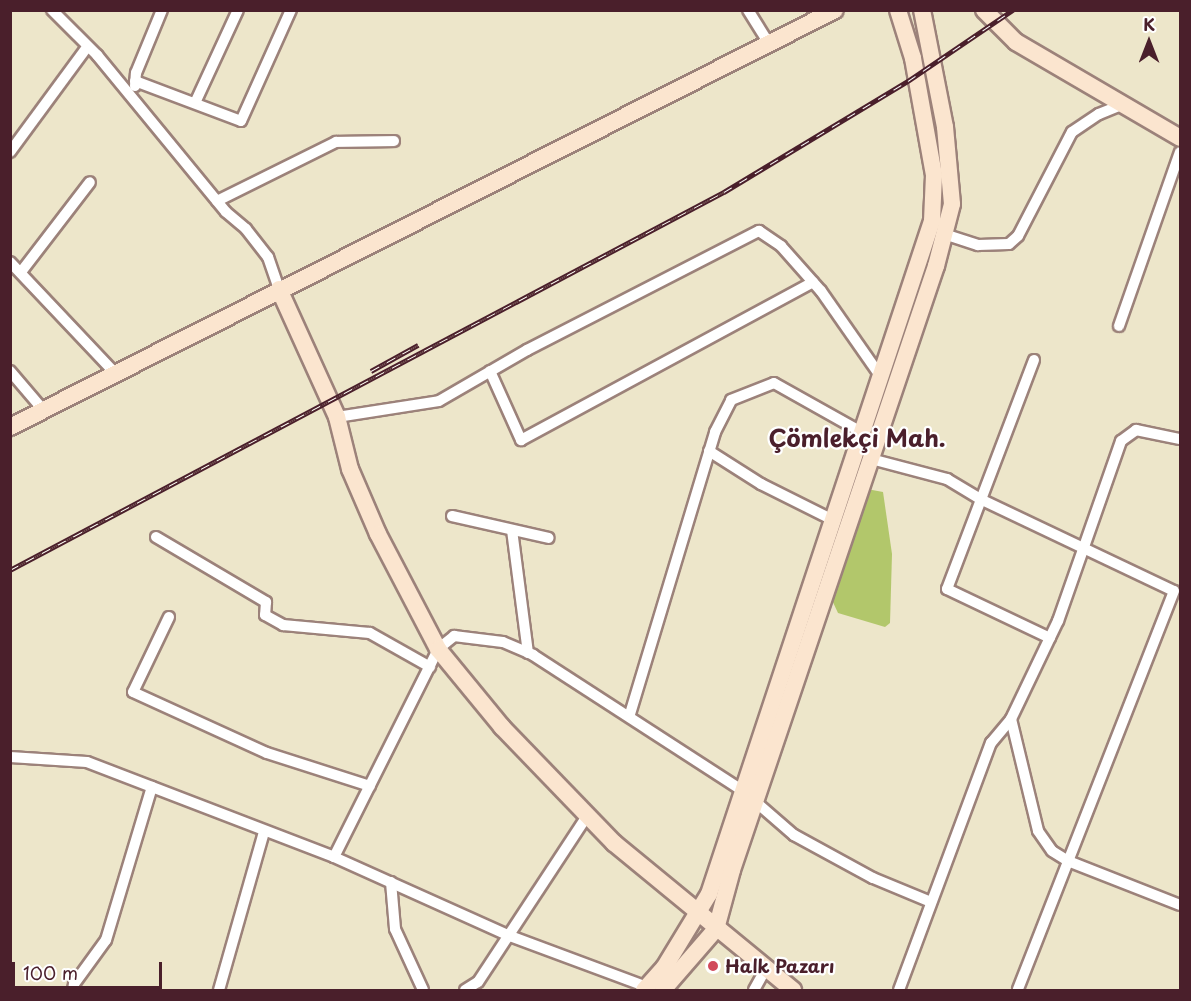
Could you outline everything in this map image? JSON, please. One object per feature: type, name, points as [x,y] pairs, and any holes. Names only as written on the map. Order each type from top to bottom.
[{"type":"main road","points":[[613,123],[631,106],[765,37],[810,10]]},
{"type":"main road","points":[[10,427],[117,375],[279,289],[835,10]]},
{"type":"main road","points":[[651,989],[716,929],[749,795],[834,520],[932,221],[934,175],[913,58],[898,10]]},
{"type":"main road","points":[[651,989],[695,911],[709,894],[749,795],[871,459],[944,234],[952,204],[945,128],[922,10]]},
{"type":"main road","points":[[984,10],[1016,42],[1180,138]]},
{"type":"main road","points":[[279,289],[337,417],[350,468],[378,534],[438,649],[502,727],[587,816],[716,929],[793,990]]},
{"type":"street","points":[[52,10],[133,99],[217,201],[246,229],[268,257],[279,289]]},
{"type":"street","points":[[133,99],[135,81],[162,10]]},
{"type":"street","points":[[195,103],[238,10]]},
{"type":"street","points":[[135,81],[241,121],[291,10]]},
{"type":"street","points":[[748,10],[765,37]]},
{"type":"street","points":[[10,152],[87,47]]},
{"type":"street","points":[[944,234],[978,245],[1009,244],[1018,236],[1072,132],[1099,114],[1124,105]]},
{"type":"street","points":[[10,131],[19,140]]},
{"type":"street","points":[[217,201],[336,142],[394,141]]},
{"type":"street","points":[[1119,327],[1180,152]]},
{"type":"street","points":[[21,272],[90,183]]},
{"type":"street","points":[[337,417],[439,401],[490,371],[759,231],[781,246],[813,282],[881,377]]},
{"type":"street","points":[[10,262],[117,375]]},
{"type":"street","points":[[490,371],[522,440],[813,282]]},
{"type":"street","points":[[1034,360],[947,589],[1050,638]]},
{"type":"street","points":[[10,371],[44,411]]},
{"type":"street","points":[[630,714],[709,451],[731,400],[774,383],[862,433]]},
{"type":"street","points":[[899,990],[991,743],[1011,719],[1050,638],[1121,441],[1136,430],[1180,439]]},
{"type":"street","points":[[709,451],[761,484],[834,520]]},
{"type":"street","points":[[871,459],[947,479],[982,500],[1174,591],[1018,990]]},
{"type":"street","points":[[452,516],[549,538]]},
{"type":"street","points":[[512,530],[528,653]]},
{"type":"street","points":[[156,537],[266,602],[265,615],[284,625],[370,633],[430,667]]},
{"type":"street","points":[[169,617],[133,692],[267,753],[370,786]]},
{"type":"street","points":[[334,857],[438,649],[454,636],[503,642],[528,653],[630,714],[749,795],[794,835],[873,878],[931,902]]},
{"type":"street","points":[[1011,719],[1038,831],[1052,851],[1068,861],[1180,905]]},
{"type":"street","points":[[10,757],[87,762],[334,857],[510,936],[651,989]]},
{"type":"street","points":[[74,990],[74,984],[106,940],[152,787]]},
{"type":"street","points":[[465,990],[478,982],[587,816]]},
{"type":"street","points":[[219,990],[264,832]]},
{"type":"street","points":[[391,882],[395,929],[423,990]]},
{"type":"street","points":[[754,990],[765,970]]},
{"type":"green space","points":[[867,489],[883,492],[892,554],[890,623],[885,627],[838,613],[831,598]]},
{"type":"railway","points":[[10,570],[724,192],[908,81],[1013,10]]},
{"type":"railway","points":[[371,371],[418,345]]},
{"type":"place","name":"Halk Pazarı","points":[[713,966]]},
{"type":"district","name":"Çömlekçi Mah.","points":[[857,438]]}]
